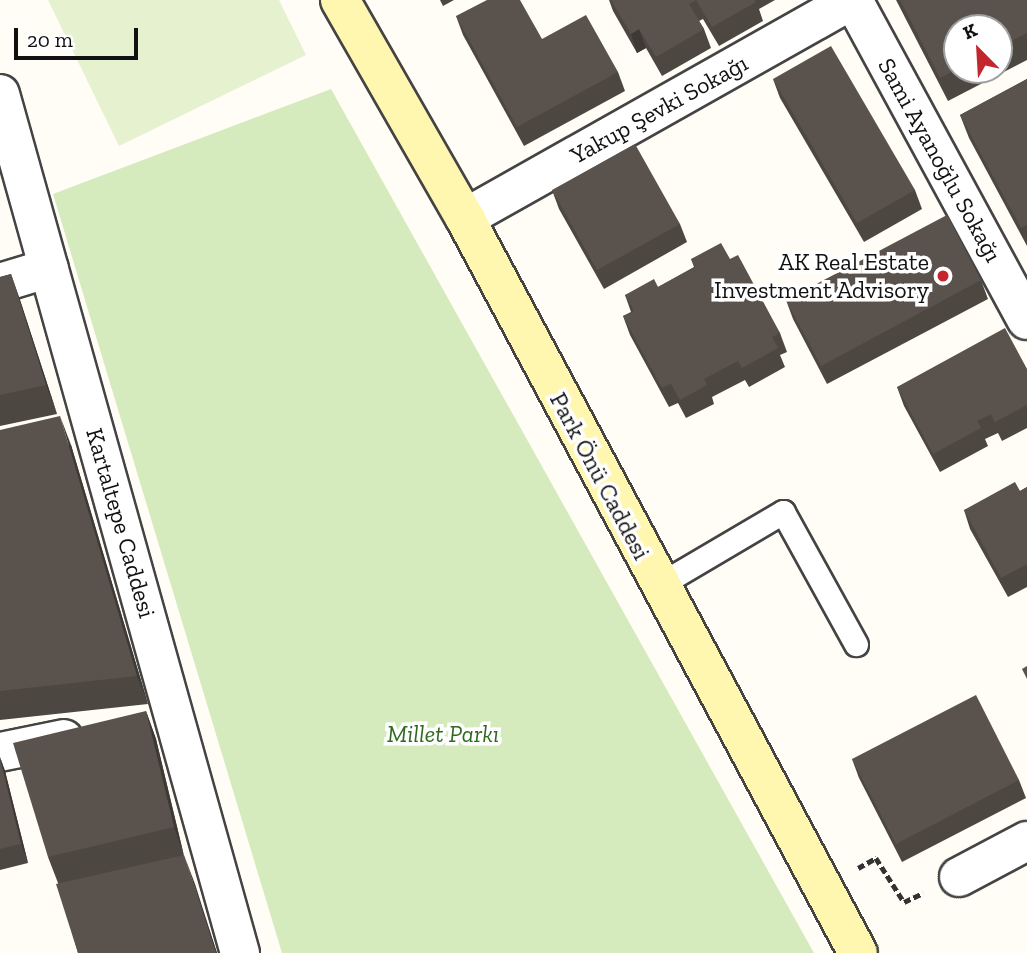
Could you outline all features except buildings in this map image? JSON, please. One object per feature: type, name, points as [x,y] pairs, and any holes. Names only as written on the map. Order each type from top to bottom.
[{"type":"street","name":"Park Önü Caddesi","points":[[340,0],[465,218],[858,953]]},
{"type":"street","name":"Yakup Şevki Sokağı","points":[[465,218],[852,0]]},
{"type":"street","name":"Sami Ayanoğlu Sokağı","points":[[852,0],[1027,320]]},
{"type":"street","name":"Kartaltepe Caddesi","points":[[0,94],[176,716],[240,953]]},
{"type":"street","points":[[0,283],[49,268]]},
{"type":"street","points":[[136,724],[176,716]]},
{"type":"street","points":[[0,752],[95,732]]},
{"type":"street","points":[[959,877],[1027,841]]},
{"type":"lane","points":[[659,585],[783,512],[856,644]]},
{"type":"path","points":[[822,889],[876,858],[904,902],[959,877]]},
{"type":"green space","points":[[48,0],[279,0],[306,55],[119,146]]},
{"type":"green space","name":"Millet Parkı","points":[[331,89],[814,953],[282,953],[53,194]]},
{"type":"place","name":"AK Real Estate Investment Advisory","points":[[943,276]]}]
